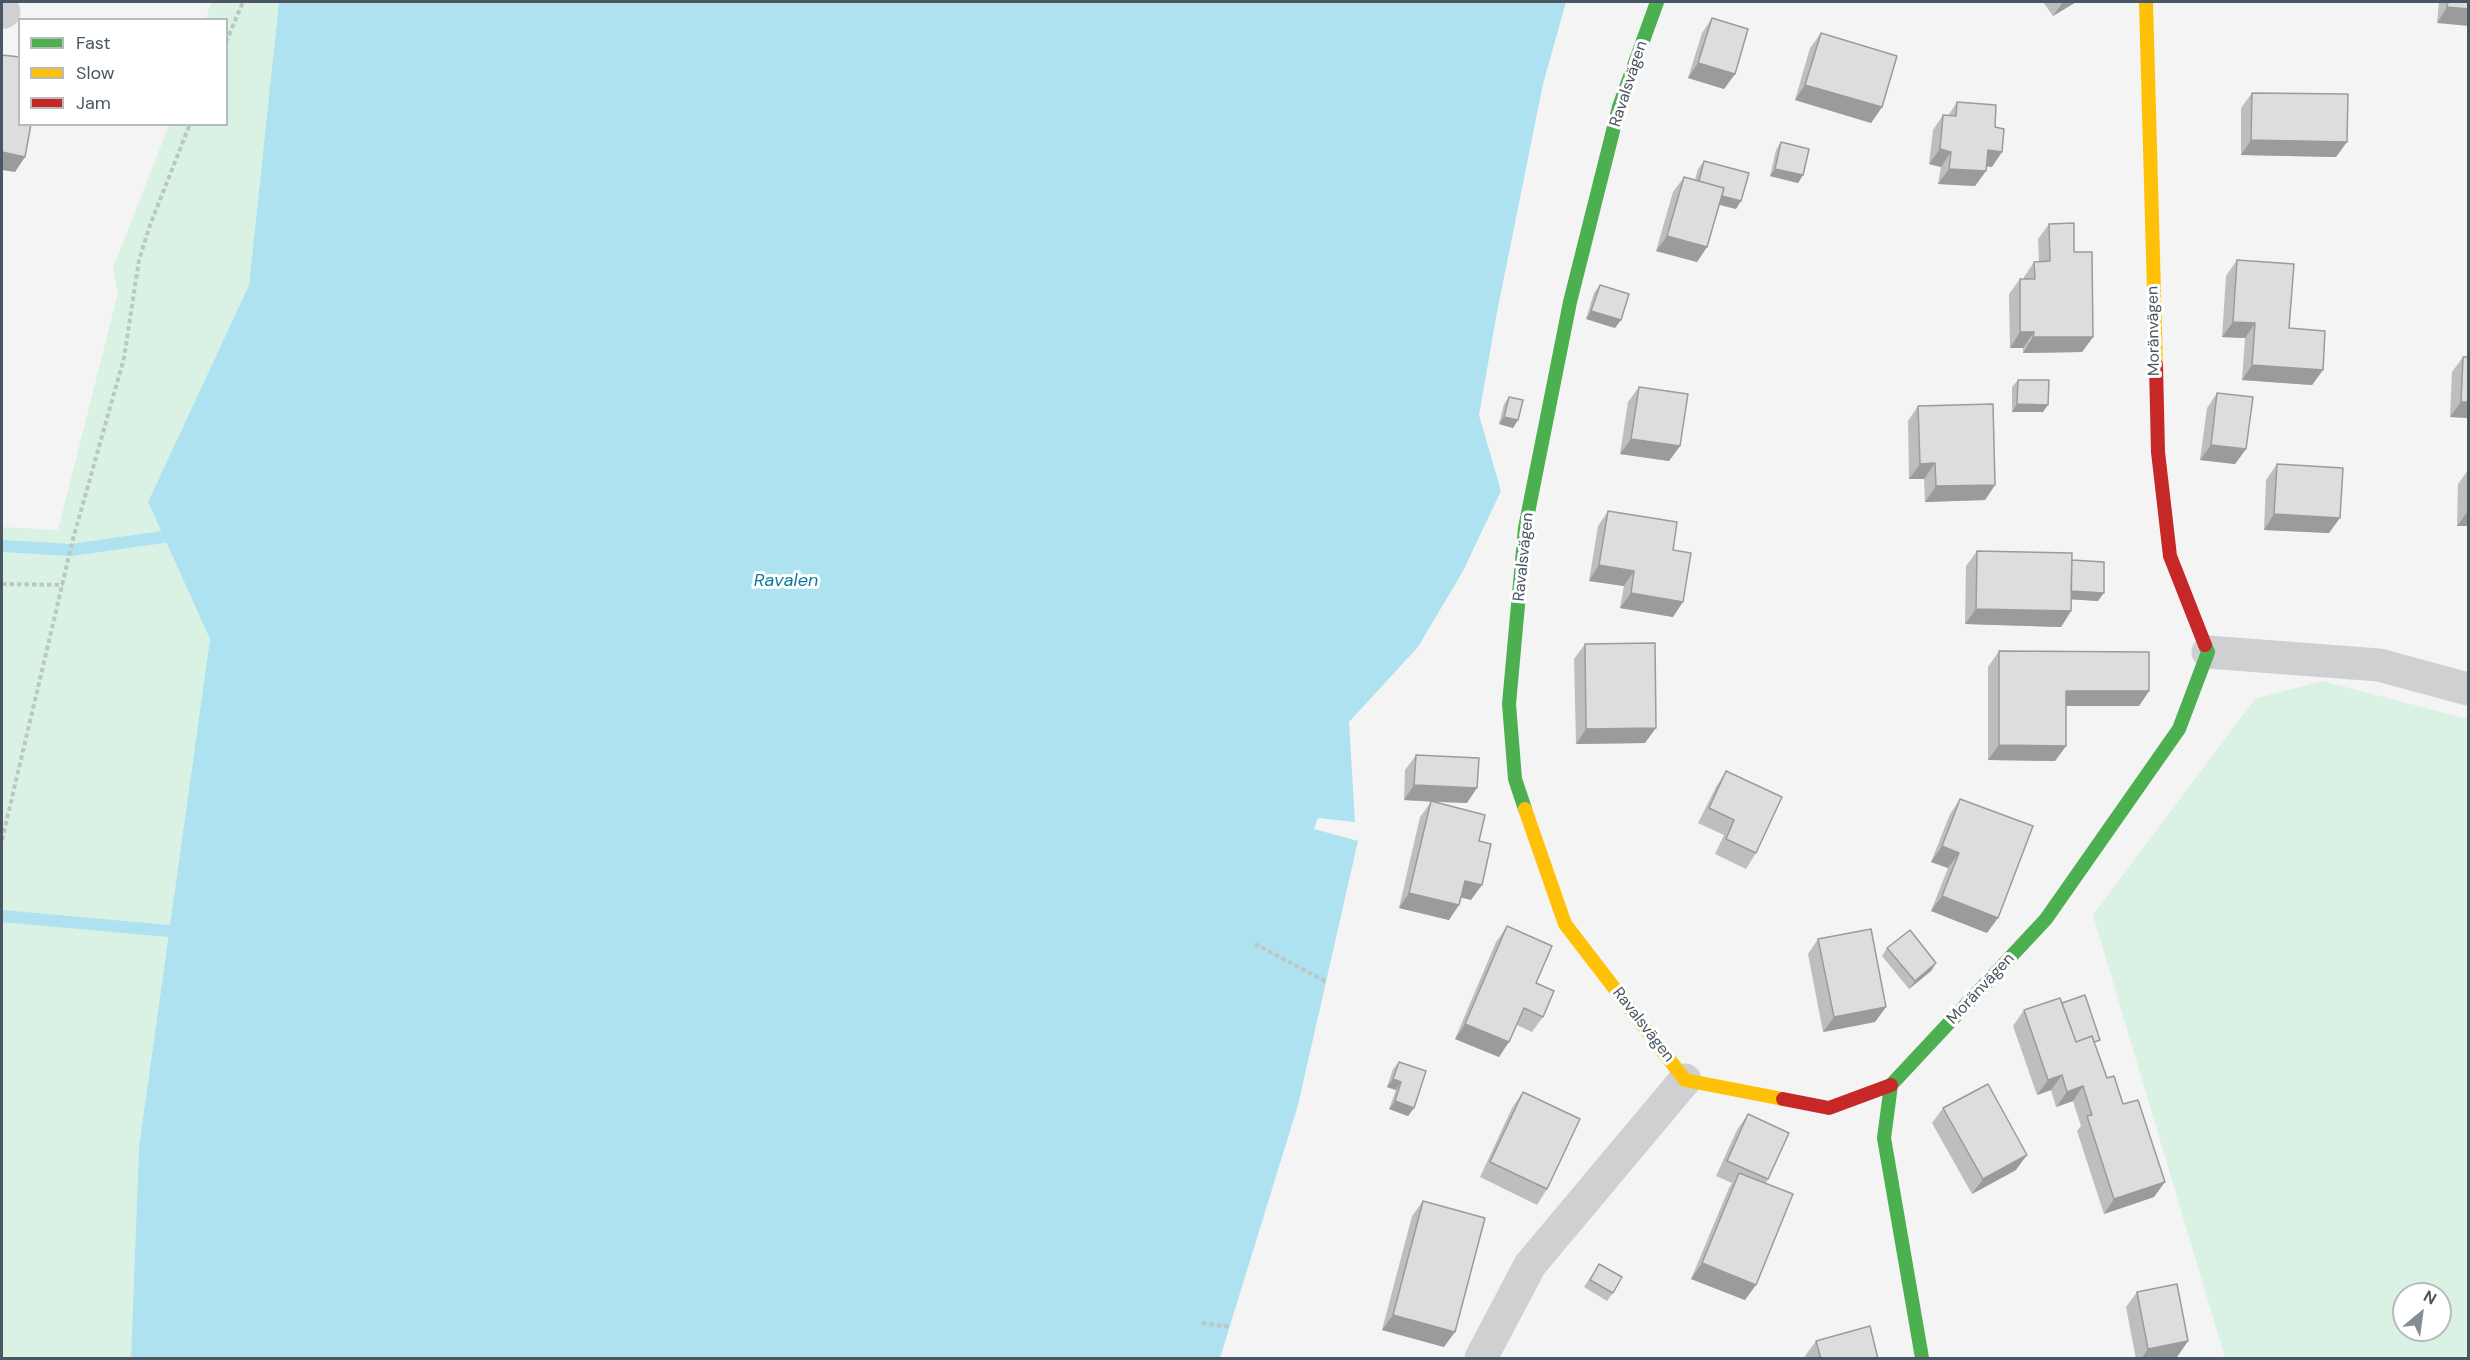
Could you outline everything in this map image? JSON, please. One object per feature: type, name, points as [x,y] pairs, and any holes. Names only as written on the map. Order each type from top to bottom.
[{"type":"street","name":"Ravalsvägen","points":[[1657,2],[1619,107],[1575,279],[1525,528],[1509,704],[1515,779],[1565,924],[1685,1080],[1829,1108],[1891,1085]]},
{"type":"street","name":"Moränvägen","points":[[1891,1085],[2046,919],[2179,729],[2208,652],[2170,556],[2157,452],[2146,2]]},
{"type":"street","points":[[2208,652],[2379,665],[2469,689]]},
{"type":"street","name":"Ravalsvägen","points":[[1481,1359],[1530,1265],[1685,1080]]},
{"type":"street","points":[[1891,1085],[1884,1138],[1922,1359]]},
{"type":"path","points":[[228,37],[243,2]]},
{"type":"path","points":[[2,840],[73,538],[124,358],[139,260],[150,225],[189,126]]},
{"type":"path","points":[[2,584],[63,585]]},
{"type":"path","points":[[1255,944],[1328,982]]},
{"type":"path","points":[[1202,1323],[1230,1328]]},
{"type":"green space","points":[[211,2],[279,2],[249,285],[148,502],[210,639],[139,1147],[131,1358],[2,1358],[2,527],[58,530],[118,293],[113,268],[169,126],[228,126],[228,18],[206,18]]},
{"type":"green space","points":[[2322,681],[2468,719],[2468,1358],[2225,1358],[2093,915],[2255,699]]},
{"type":"water","name":"Ravalen","points":[[279,2],[1566,2],[1543,84],[1497,312],[1479,415],[1501,491],[1463,571],[1418,647],[1349,722],[1355,822],[1318,818],[1314,829],[1358,841],[1298,1105],[1220,1358],[131,1358],[139,1147],[210,639],[148,502],[249,285]]},
{"type":"building","points":[[2448,2],[2469,2],[2469,9],[2447,7]]},
{"type":"building","points":[[1712,18],[1748,29],[1735,74],[1698,63]]},
{"type":"building","points":[[1821,33],[1897,56],[1882,107],[1805,85]]},
{"type":"building","points":[[2,55],[18,57],[18,126],[31,126],[25,157],[2,152]]},
{"type":"building","points":[[2252,93],[2348,94],[2347,142],[2251,140]]},
{"type":"building","points":[[1957,102],[1996,105],[1995,127],[2004,129],[2002,152],[1988,150],[1986,171],[1949,169],[1951,152],[1940,149],[1943,115],[1956,116]]},
{"type":"building","points":[[1781,142],[1809,149],[1803,175],[1775,169]]},
{"type":"building","points":[[1704,161],[1749,173],[1741,201],[1722,196],[1724,188],[1699,181]]},
{"type":"building","points":[[1684,177],[1724,188],[1707,247],[1667,236]]},
{"type":"building","points":[[2074,223],[2074,252],[2092,252],[2093,337],[2033,337],[2034,332],[2020,332],[2020,279],[2035,279],[2034,262],[2050,261],[2049,224]]},
{"type":"building","points":[[2237,260],[2294,264],[2289,328],[2325,331],[2323,370],[2252,365],[2255,323],[2233,322]]},
{"type":"building","points":[[1600,285],[1629,294],[1621,320],[1591,311]]},
{"type":"building","points":[[2463,357],[2469,357],[2469,402],[2461,402]]},
{"type":"building","points":[[2018,380],[2049,380],[2048,405],[2017,404]]},
{"type":"building","points":[[1639,387],[1688,394],[1680,446],[1631,439]]},
{"type":"building","points":[[2217,393],[2253,397],[2246,449],[2211,445]]},
{"type":"building","points":[[1509,397],[1523,400],[1518,420],[1504,417]]},
{"type":"building","points":[[1993,404],[1995,485],[1936,486],[1935,463],[1920,464],[1918,406]]},
{"type":"building","points":[[2277,464],[2343,468],[2340,518],[2274,514]]},
{"type":"building","points":[[1608,511],[1677,522],[1673,550],[1691,553],[1683,602],[1631,593],[1634,571],[1599,565]]},
{"type":"building","points":[[1977,551],[2072,553],[2071,611],[1976,609]]},
{"type":"building","points":[[2072,560],[2104,562],[2104,593],[2071,591]]},
{"type":"building","points":[[1655,643],[1656,728],[1586,729],[1585,644]]},
{"type":"building","points":[[1999,651],[2149,652],[2149,691],[2066,691],[2066,746],[1999,745]]},
{"type":"building","points":[[1416,755],[1479,758],[1477,788],[1414,785]]},
{"type":"building","points":[[1726,771],[1782,797],[1756,853],[1726,839],[1734,820],[1709,808]]},
{"type":"building","points":[[1960,799],[2033,826],[1998,918],[1942,896],[1959,853],[1942,846]]},
{"type":"building","points":[[1431,801],[1485,815],[1479,841],[1491,844],[1482,885],[1465,881],[1459,905],[1409,893]]},
{"type":"building","points":[[1507,926],[1552,946],[1536,983],[1554,991],[1543,1017],[1524,1008],[1509,1042],[1465,1024]]},
{"type":"building","points":[[1871,929],[1886,1007],[1834,1017],[1818,939]]},
{"type":"building","points":[[1910,930],[1936,963],[1915,981],[1887,948]]},
{"type":"building","points":[[2085,995],[2100,1040],[2094,1042],[2092,1036],[2076,1042],[2062,1003]]},
{"type":"building","points":[[2060,998],[2076,1042],[2092,1036],[2107,1078],[2114,1076],[2123,1104],[2138,1100],[2165,1182],[2114,1199],[2087,1116],[2092,1115],[2083,1086],[2067,1092],[2062,1075],[2048,1080],[2024,1010]]},
{"type":"building","points":[[1399,1062],[1426,1071],[1414,1108],[1395,1101],[1401,1082],[1393,1079]]},
{"type":"building","points":[[1988,1084],[2027,1155],[1983,1179],[1943,1108]]},
{"type":"building","points":[[1523,1092],[1580,1119],[1547,1189],[1490,1162]]},
{"type":"building","points":[[1748,1114],[1789,1133],[1768,1179],[1727,1161]]},
{"type":"building","points":[[1739,1173],[1793,1194],[1756,1285],[1702,1263]]},
{"type":"building","points":[[1423,1201],[1485,1218],[1455,1332],[1393,1315]]},
{"type":"building","points":[[1599,1264],[1622,1277],[1613,1293],[1590,1280]]},
{"type":"building","points":[[2177,1284],[2188,1341],[2148,1349],[2137,1292]]},
{"type":"building","points":[[1870,1326],[1878,1359],[1821,1359],[1816,1341]]},
{"type":"waterway","points":[[2,546],[71,550],[163,537]]},
{"type":"waterway","points":[[2,916],[169,931]]},
{"type":"traffic: fast","points":[[1525,809],[1515,779],[1509,704],[1525,528],[1570,302],[1619,107],[1657,2]]},
{"type":"traffic: fast","points":[[1922,1358],[1884,1138],[1891,1085],[2046,919],[2179,729],[2208,652],[2205,645]]},
{"type":"traffic: slow","points":[[2146,2],[2156,365]]},
{"type":"traffic: slow","points":[[1525,809],[1565,924],[1685,1080],[1783,1099]]},
{"type":"traffic: jam","points":[[2156,365],[2158,452],[2170,556],[2205,645]]},
{"type":"traffic: jam","points":[[1783,1099],[1829,1108],[1891,1085]]}]
